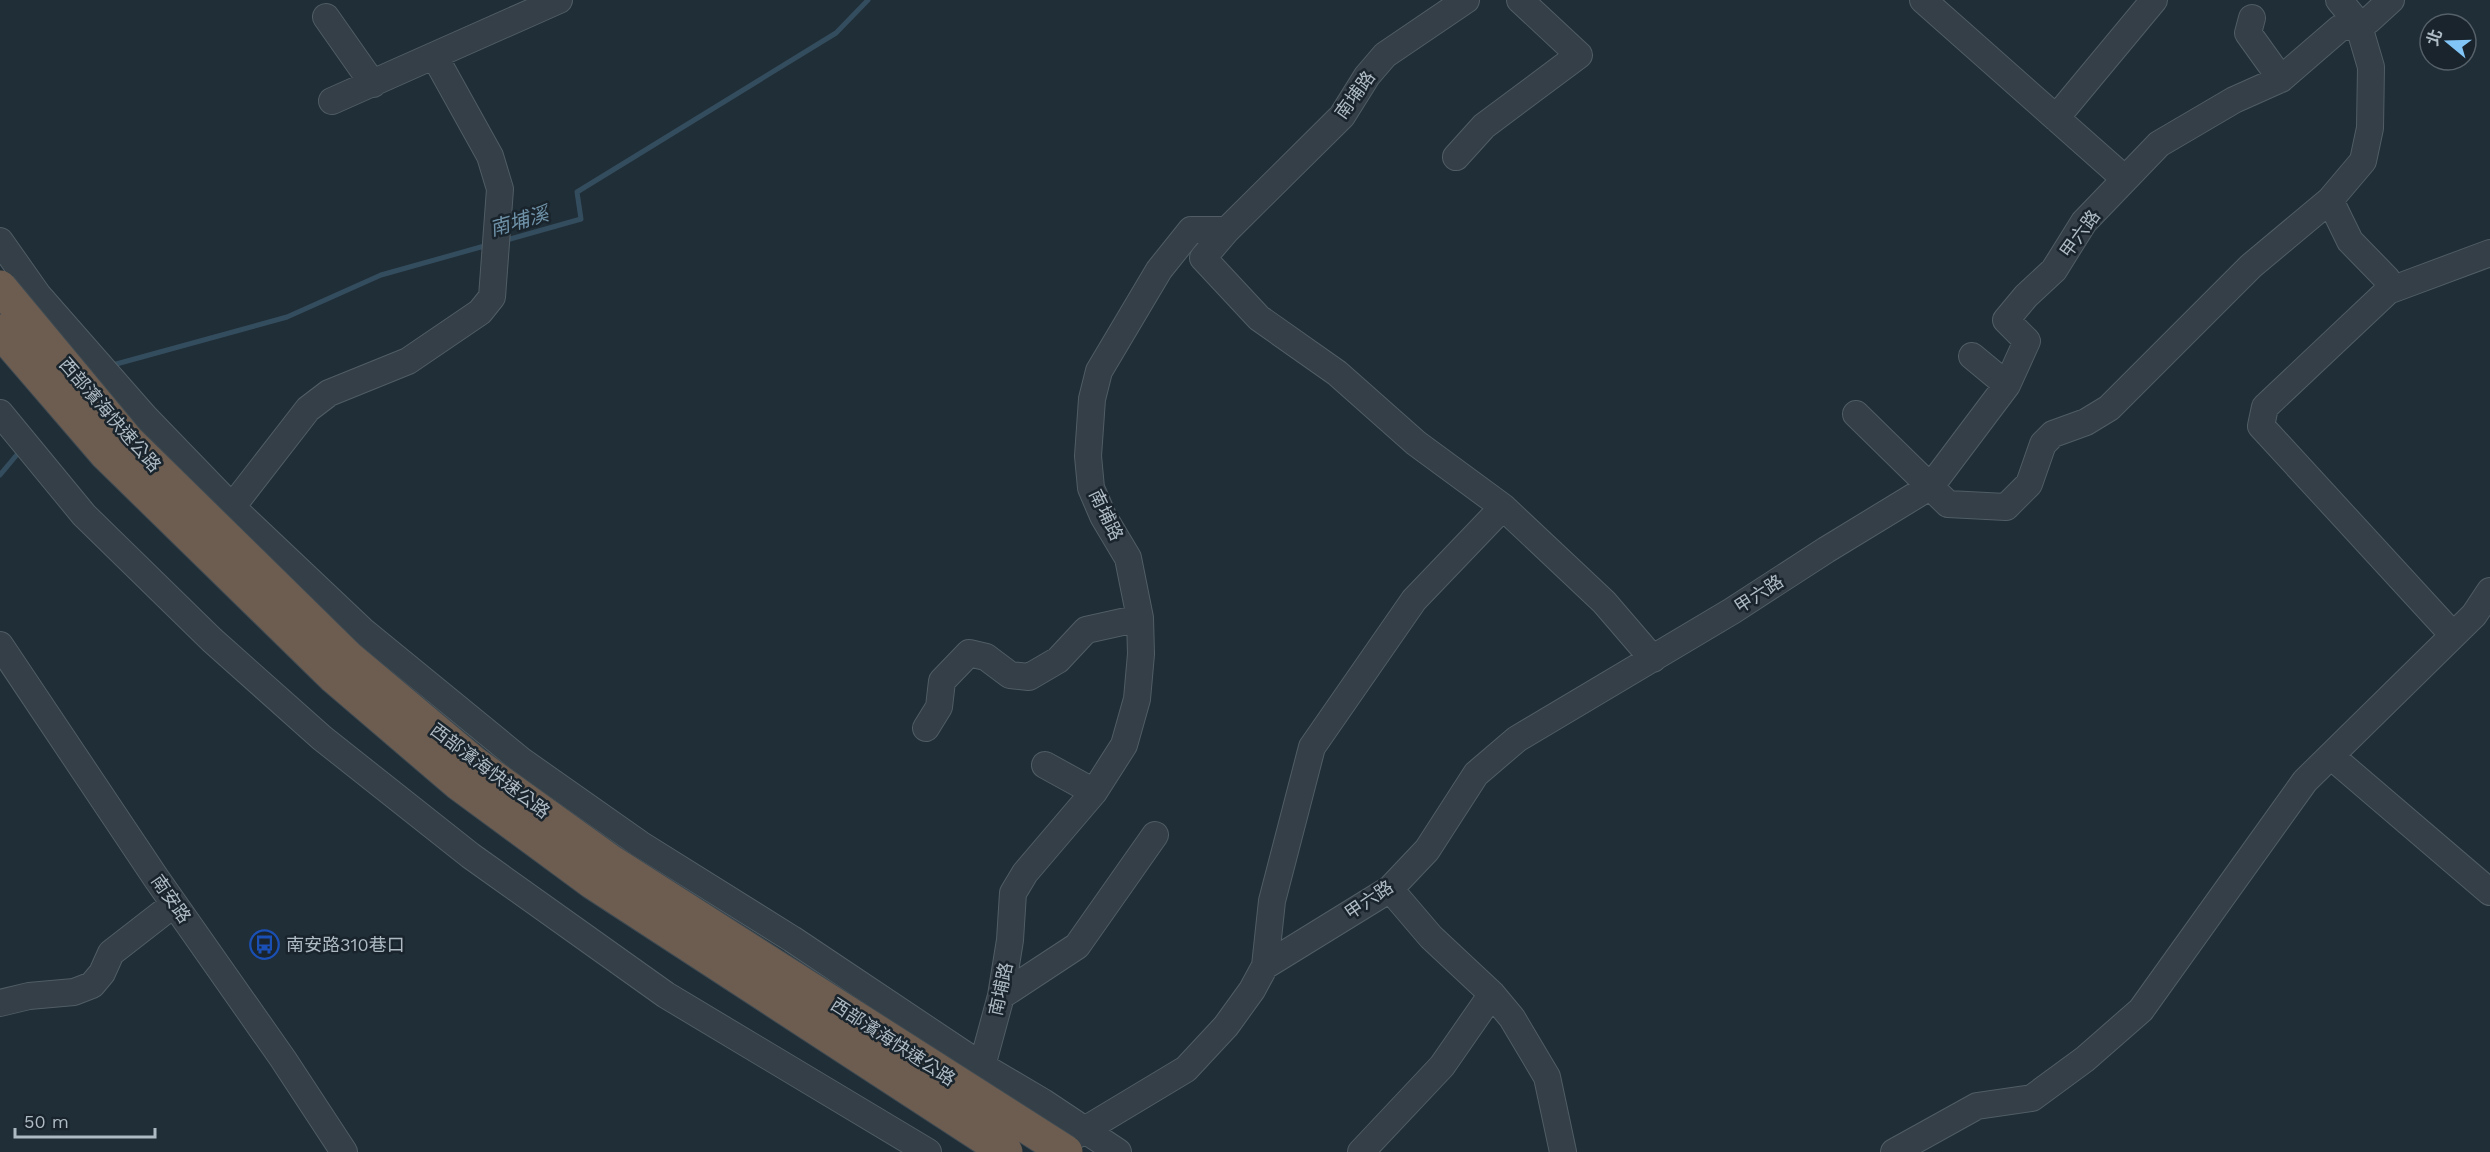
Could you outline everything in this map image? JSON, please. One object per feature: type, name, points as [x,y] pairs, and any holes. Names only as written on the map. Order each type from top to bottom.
[{"type":"highway","name":"西部濱海快速公路","points":[[0,287],[128,441],[349,658],[474,763],[610,861],[1076,1141]]},
{"type":"highway","name":"西部濱海快速公路","points":[[0,331],[106,454],[334,677],[459,784],[592,882],[1006,1152]]},
{"type":"street","points":[[332,101],[559,0]]},
{"type":"street","name":"南埔路","points":[[985,1152],[982,1066],[1001,996],[1010,940],[1013,893],[1025,873],[1094,792],[1124,745],[1137,699],[1141,654],[1140,618],[1128,558],[1102,516],[1091,488],[1088,456],[1092,399],[1099,371],[1159,270],[1191,230],[1227,230],[1342,116],[1367,76],[1385,55],[1466,0]]},
{"type":"street","points":[[1456,157],[1484,126],[1579,55],[1520,0]]},
{"type":"street","points":[[1923,0],[2125,179]]},
{"type":"street","points":[[2056,118],[2154,0]]},
{"type":"street","points":[[1856,414],[1948,504],[2006,507],[2029,484],[2043,444],[2053,434],[2086,422],[2109,408],[2251,266],[2330,200],[2363,161],[2370,128],[2371,67],[2358,23],[2339,0]]},
{"type":"street","name":"甲六路","points":[[1048,1152],[1076,1141],[1186,1069],[1226,1026],[1252,990],[1265,966],[1390,889],[1427,850],[1476,774],[1517,739],[1653,659],[1931,486],[2007,385],[2027,340],[2006,320],[2026,296],[2054,270],[2084,222],[2159,144],[2234,100],[2281,79],[2340,28],[2368,21],[2391,0]]},
{"type":"street","points":[[326,17],[373,84]]},
{"type":"street","points":[[2252,18],[2248,33],[2281,79]]},
{"type":"street","points":[[232,507],[308,410],[329,393],[408,361],[480,312],[492,297],[500,189],[490,156],[435,57]]},
{"type":"street","points":[[2330,200],[2350,241],[2387,279],[2388,291]]},
{"type":"street","points":[[1227,230],[1203,258],[1259,318],[1337,372],[1416,443],[1503,507],[1604,602],[1653,659]]},
{"type":"street","points":[[0,241],[38,294],[145,417],[232,507],[362,630],[522,761],[640,844],[792,939],[982,1066],[1076,1141],[1118,1152]]},
{"type":"street","points":[[2453,635],[2262,426],[2265,407],[2388,291],[2490,253]]},
{"type":"street","points":[[1972,356],[2007,385]]},
{"type":"street","points":[[0,413],[84,515],[212,640],[322,738],[471,856],[666,994],[928,1152]]},
{"type":"street","points":[[1265,966],[1272,901],[1312,747],[1414,600],[1503,507]]},
{"type":"street","points":[[1894,1152],[1977,1106],[2032,1098],[2085,1059],[2141,1010],[2305,781],[2474,615],[2490,591]]},
{"type":"street","points":[[926,728],[939,707],[942,681],[969,653],[986,657],[1010,675],[1029,677],[1058,660],[1086,630],[1140,618]]},
{"type":"street","name":"南安路","points":[[0,645],[344,1152]]},
{"type":"street","points":[[2331,756],[2490,892]]},
{"type":"street","points":[[1045,765],[1094,792]]},
{"type":"street","points":[[1001,996],[1077,946],[1155,835]]},
{"type":"street","points":[[1390,889],[1431,937],[1492,994],[1512,1018],[1547,1077],[1563,1152]]},
{"type":"street","points":[[0,1003],[29,996],[74,992],[92,985],[102,974],[111,953],[174,904]]},
{"type":"street","points":[[1361,1152],[1442,1066],[1492,994]]},
{"type":"waterway","name":"南埔溪","points":[[503,241],[581,219],[577,192],[836,33],[868,0]]},
{"type":"waterway","name":"南埔溪","points":[[109,366],[287,317],[381,275],[488,245]]},
{"type":"waterway","name":"南埔溪","points":[[0,475],[20,451]]},
{"type":"place","name":"南安路310巷口","points":[[265,945]]}]
